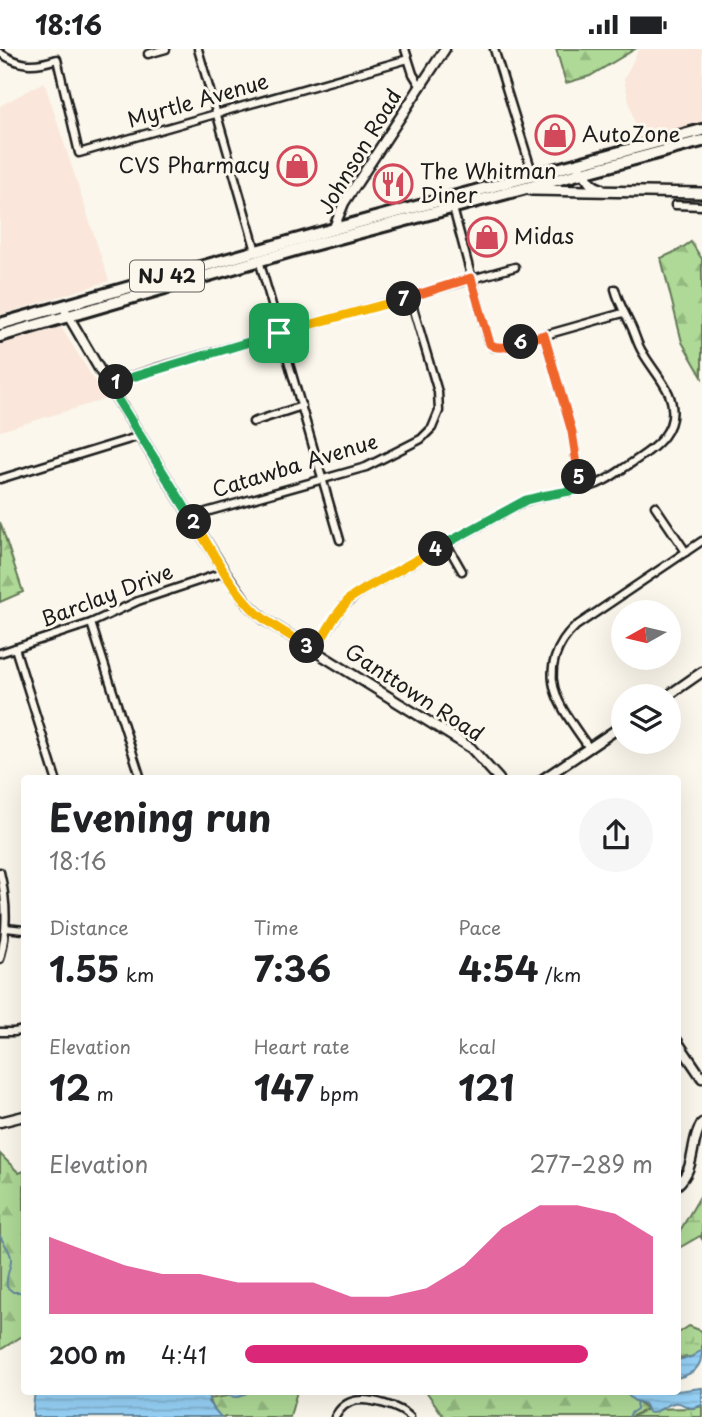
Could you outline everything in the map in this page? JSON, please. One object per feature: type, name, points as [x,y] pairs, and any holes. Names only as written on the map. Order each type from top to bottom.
[{"type":"highway","name":"NJ 42","points":[[0,335],[66,311],[533,175],[702,130]]},
{"type":"highway","name":"NJ 42","points":[[333,234],[453,208],[702,141]]},
{"type":"highway","name":"NJ 42","points":[[0,324],[66,311]]},
{"type":"main road","points":[[573,165],[584,173],[592,185],[606,190]]},
{"type":"main road","points":[[522,190],[702,193]]},
{"type":"street","points":[[148,54],[166,49]]},
{"type":"street","points":[[198,49],[340,540]]},
{"type":"street","points":[[405,49],[413,74],[421,87]]},
{"type":"street","name":"Johnson Road","points":[[333,234],[344,204],[445,49]]},
{"type":"street","points":[[494,49],[533,175]]},
{"type":"street","name":"Myrtle Avenue","points":[[0,53],[15,62],[29,65],[57,59],[79,153],[408,59]]},
{"type":"street","points":[[675,205],[702,206]]},
{"type":"street","points":[[453,208],[488,339],[493,347],[503,347],[623,313]]},
{"type":"street","points":[[108,384],[514,267]]},
{"type":"street","points":[[315,650],[349,599],[367,587],[526,500],[581,489],[604,481],[656,446],[666,434],[672,421],[669,394],[642,353],[615,289]]},
{"type":"street","name":"Catawba Avenue","points":[[192,519],[205,512],[374,464],[421,439],[432,428],[439,411],[438,392],[410,297]]},
{"type":"street","name":"Ganttown Road","points":[[66,311],[140,436],[247,603],[265,619],[471,748],[495,775]]},
{"type":"street","points":[[544,335],[572,432],[581,489]]},
{"type":"street","points":[[253,422],[302,407]]},
{"type":"street","points":[[0,479],[140,436]]},
{"type":"street","points":[[655,506],[686,552]]},
{"type":"street","points":[[589,748],[562,707],[554,689],[553,664],[560,645],[576,626],[702,541]]},
{"type":"street","points":[[446,543],[461,571]]},
{"type":"street","name":"Barclay Drive","points":[[0,653],[91,623],[138,601],[225,572]]},
{"type":"street","points":[[91,623],[140,775]]},
{"type":"street","points":[[15,648],[55,775]]},
{"type":"street","points":[[681,687],[702,672]]},
{"type":"street","points":[[549,775],[611,733]]},
{"type":"street","points":[[0,872],[6,904],[6,928],[0,960]]},
{"type":"street","points":[[6,928],[21,930]]},
{"type":"street","points":[[0,1032],[21,1031]]},
{"type":"street","points":[[681,1047],[702,1078]]},
{"type":"street","points":[[0,1122],[21,1117]]},
{"type":"street","points":[[681,1180],[688,1171],[697,1132],[702,1123]]},
{"type":"street","points":[[335,1417],[345,1405],[359,1399],[394,1407],[410,1417]]},
{"type":"shaded area","points":[[639,49],[702,49],[702,123],[638,139],[624,79]]},
{"type":"shaded area","points":[[44,82],[109,281],[0,315],[0,106]]},
{"type":"shaded area","points":[[61,327],[106,399],[0,431],[0,345]]},
{"type":"green space","points":[[556,49],[635,49],[590,76],[566,83]]},
{"type":"green space","points":[[691,242],[702,259],[702,377],[682,342],[661,258]]},
{"type":"green space","points":[[0,522],[23,592],[0,602]]},
{"type":"green space","points":[[0,1154],[21,1172],[21,1337],[0,1350]]},
{"type":"green space","points":[[702,1193],[702,1239],[700,1236],[681,1247],[681,1229]]},
{"type":"green space","points":[[689,1326],[702,1331],[702,1356],[681,1358],[681,1331]]},
{"type":"green space","points":[[234,1395],[296,1395],[290,1417],[219,1417],[208,1399]]},
{"type":"green space","points":[[429,1395],[630,1395],[647,1409],[631,1417],[444,1417]]},
{"type":"green space","points":[[702,1406],[702,1417],[631,1417],[647,1409]]},
{"type":"water","points":[[702,1350],[698,1366],[681,1377],[681,1359]]},
{"type":"water","points":[[702,1388],[702,1405],[692,1408],[674,1403],[652,1413],[648,1412],[644,1404],[628,1395],[681,1395],[681,1391]]},
{"type":"water","points":[[35,1395],[212,1395],[208,1402],[221,1417],[33,1417]]},
{"type":"waterway","points":[[0,1236],[11,1255],[7,1287],[13,1292],[21,1292]]},
{"type":"waterway","points":[[629,1417],[637,1409],[636,1401]]},
{"type":"place","name":"AutoZone","points":[[555,135]]},
{"type":"place","name":"CVS Pharmacy","points":[[297,166]]},
{"type":"place","name":"The Whitman Diner","points":[[393,184]]},
{"type":"place","name":"Midas","points":[[487,237]]},
{"type":"route","points":[[471,278],[488,339],[493,347],[503,347],[544,335],[572,432],[581,489],[526,500],[359,592],[341,608],[315,650],[265,619],[247,603],[108,384],[279,333],[471,278]]}]
